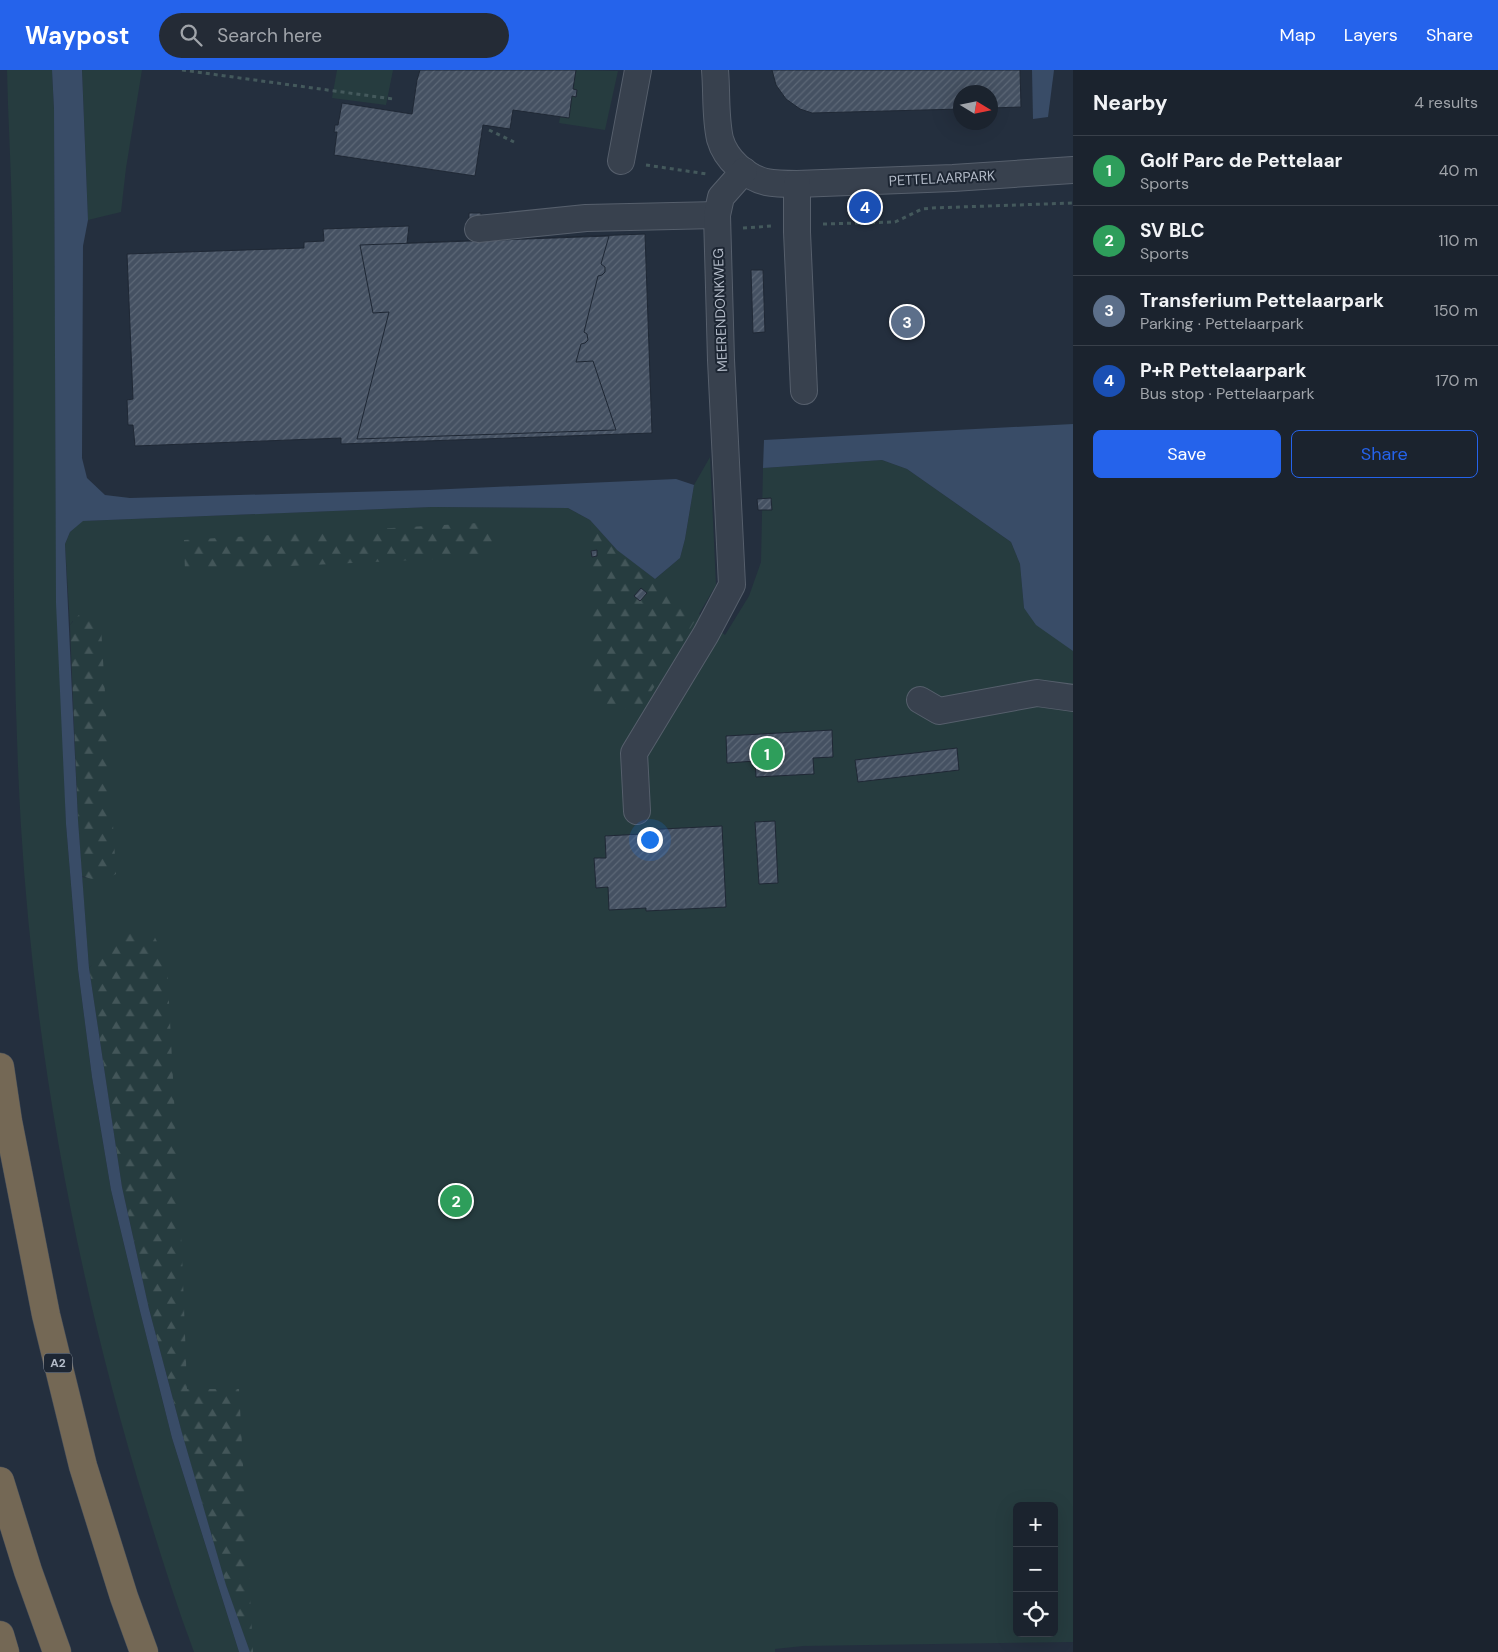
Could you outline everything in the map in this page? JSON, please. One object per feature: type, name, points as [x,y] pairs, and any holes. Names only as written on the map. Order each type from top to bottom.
[{"type":"highway","name":"A2","points":[[0,1067],[8,1121],[46,1315],[82,1466],[124,1597],[144,1652]]},
{"type":"highway","points":[[0,1480],[28,1571],[56,1652]]},
{"type":"highway","points":[[0,1635],[6,1652]]},
{"type":"street","points":[[621,161],[638,70]]},
{"type":"street","name":"PETTELAARPARK","points":[[715,70],[720,139],[724,149],[729,158],[740,168],[765,182],[797,184],[953,178],[1073,170]]},
{"type":"street","name":"MEERENDONKWEG","points":[[636,811],[634,753],[706,634],[732,585],[721,360],[718,222],[721,197],[740,168]]},
{"type":"street","points":[[797,184],[797,232],[804,391]]},
{"type":"street","points":[[478,230],[586,218],[718,222]]},
{"type":"street","points":[[920,700],[939,711],[1037,693],[1073,698]]},
{"type":"path","points":[[182,70],[394,100]]},
{"type":"path","points":[[489,130],[514,142]]},
{"type":"path","points":[[621,161],[706,174],[740,168]]},
{"type":"path","points":[[821,224],[895,222],[922,209],[932,208],[1073,203]]},
{"type":"path","points":[[718,222],[778,226]]},
{"type":"green space","points":[[7,70],[52,70],[54,109],[56,523],[66,824],[78,969],[92,1077],[111,1190],[172,1438],[239,1652],[194,1652],[175,1598],[146,1507],[100,1340],[63,1170],[49,1085],[28,913],[17,751],[14,598],[12,215]]},
{"type":"green space","points":[[82,70],[142,70],[121,212],[88,220]]},
{"type":"green space","points":[[337,70],[393,70],[386,105],[332,98]]},
{"type":"green space","points":[[569,70],[618,71],[605,130],[559,123]]},
{"type":"green space","points":[[710,457],[716,585],[699,614],[725,635],[749,596],[761,562],[763,468],[882,460],[907,469],[1011,542],[1020,564],[1024,608],[1073,650],[1073,1642],[803,1646],[775,1649],[775,1652],[250,1652],[226,1585],[182,1433],[92,965],[89,968],[82,877],[88,878],[73,621],[70,625],[65,544],[70,532],[82,521],[432,507],[568,508],[590,520],[590,529],[655,579],[680,558],[694,485]]},
{"type":"green space","points":[[590,520],[617,550],[699,614],[638,711],[594,704]]},
{"type":"green space","points":[[495,522],[497,556],[185,571],[184,540]]},
{"type":"green space","points":[[84,609],[101,627],[116,874],[101,882],[82,876],[78,820],[70,625]]},
{"type":"green space","points":[[151,929],[167,963],[187,1389],[239,1389],[253,1652],[250,1652],[226,1585],[182,1433],[149,1309],[122,1187],[89,968],[127,930]]},
{"type":"water","points":[[52,70],[82,70],[88,220],[83,246],[82,458],[87,478],[105,495],[130,498],[428,490],[676,479],[694,485],[680,558],[655,579],[617,550],[590,520],[568,508],[432,507],[83,521],[70,532],[65,544],[78,820],[89,968],[122,1187],[149,1309],[182,1433],[226,1585],[250,1652],[239,1652],[172,1438],[140,1311],[111,1190],[92,1077],[78,969],[66,824],[56,603],[54,109]]},
{"type":"water","points":[[1032,70],[1054,70],[1048,117],[1033,119]]},
{"type":"water","points":[[1073,424],[1073,651],[1036,625],[1024,608],[1020,564],[1011,542],[907,469],[882,460],[763,468],[764,440]]},
{"type":"building","points":[[420,70],[576,70],[573,89],[577,90],[576,97],[572,96],[569,118],[513,110],[510,129],[483,125],[475,176],[334,155],[337,132],[334,132],[335,125],[338,125],[342,103],[412,114]]},
{"type":"building","points":[[772,70],[1020,70],[1021,107],[998,108],[998,85],[953,85],[953,109],[812,113],[800,109],[786,99],[776,85]]},
{"type":"building","points":[[469,213],[481,213],[481,222],[469,223]]},
{"type":"building","points":[[409,226],[407,243],[645,234],[652,433],[341,444],[341,438],[135,446],[133,425],[128,425],[127,400],[133,399],[127,254],[304,248],[304,242],[324,241],[323,229]]},
{"type":"building","points":[[609,236],[601,264],[605,267],[605,272],[598,276],[584,332],[587,334],[588,340],[581,344],[576,362],[593,361],[616,430],[357,439],[389,312],[373,313],[360,245]]},
{"type":"building","points":[[751,270],[763,270],[765,332],[753,333]]},
{"type":"building","points":[[771,498],[772,510],[758,510],[757,499]]},
{"type":"building","points":[[597,550],[597,556],[592,557],[591,551]]},
{"type":"building","points":[[641,588],[647,593],[640,601],[634,596]]},
{"type":"building","points":[[832,730],[833,757],[813,758],[814,774],[756,777],[755,761],[727,763],[726,736]]},
{"type":"building","points":[[957,748],[959,770],[858,782],[855,760]]},
{"type":"building","points":[[775,821],[778,883],[759,884],[755,822]]},
{"type":"building","points":[[722,826],[726,907],[646,911],[646,908],[609,910],[608,887],[596,888],[594,858],[606,858],[605,836],[642,834],[642,830]]},
{"type":"place","name":"P+R Pettelaarpark","points":[[865,207]]},
{"type":"place","name":"Transferium Pettelaarpark","points":[[907,322]]},
{"type":"place","name":"Golf Parc de Pettelaar","points":[[767,754]]},
{"type":"place","name":"SV BLC","points":[[456,1201]]}]
